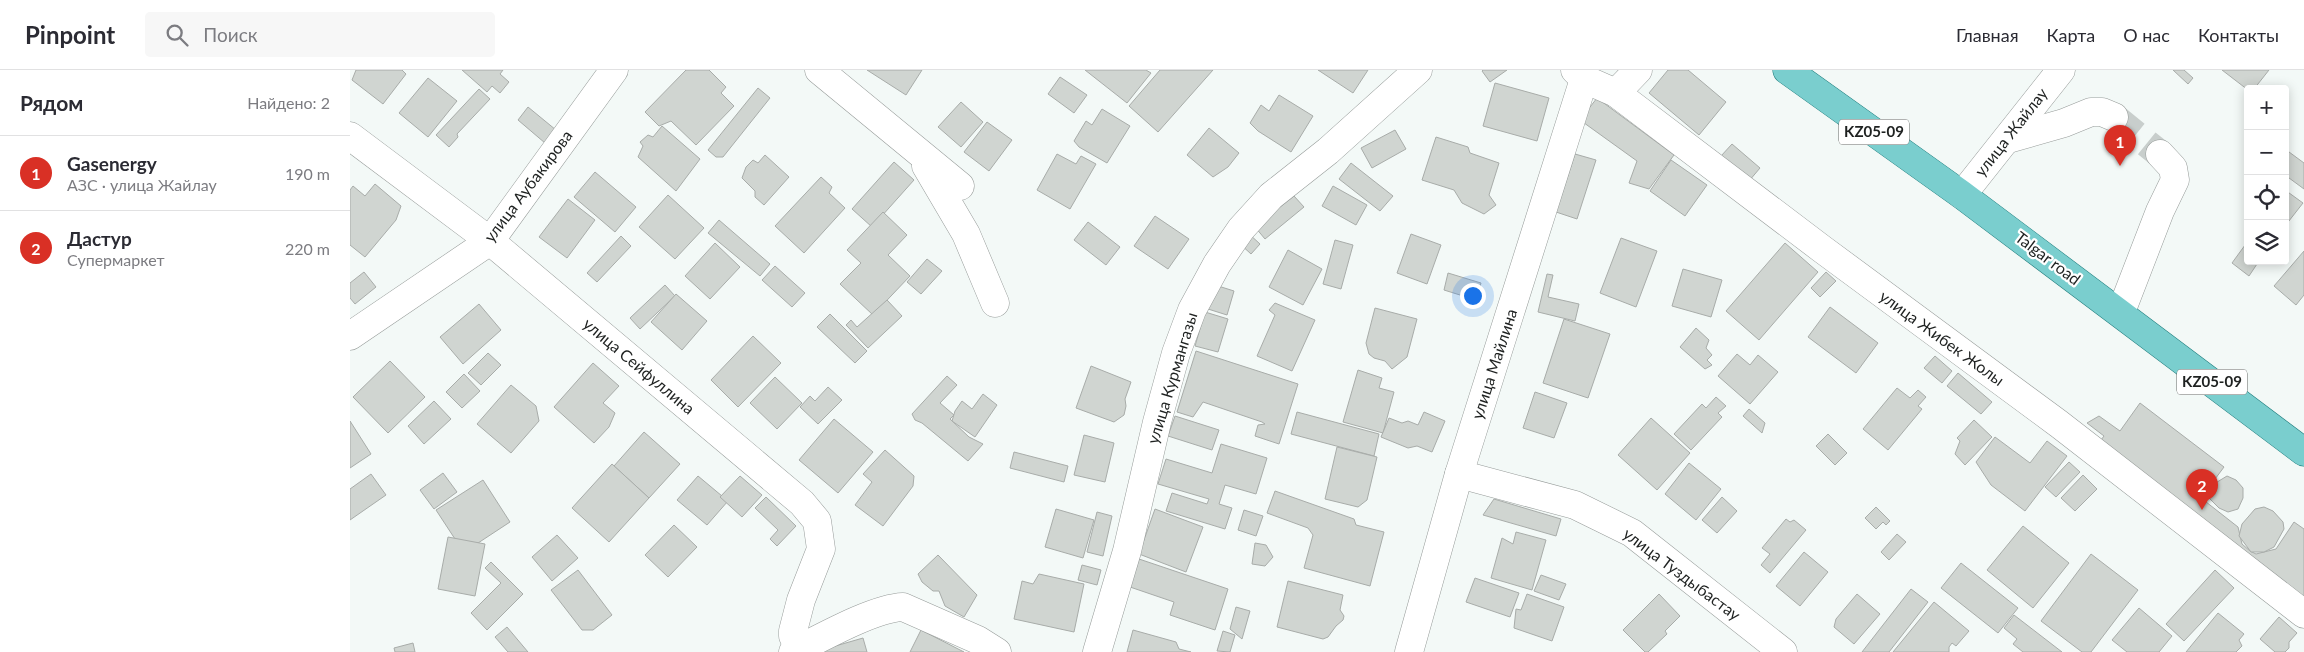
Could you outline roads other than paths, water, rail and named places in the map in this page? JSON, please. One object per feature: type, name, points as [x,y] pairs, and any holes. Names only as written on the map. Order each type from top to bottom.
[{"type":"main road","name":"Talgar road","points":[[1787,70],[2121,312],[2304,452]]},
{"type":"street","name":"улица Аубакирова","points":[[350,336],[490,241],[614,70]]},
{"type":"street","points":[[819,70],[960,186]]},
{"type":"street","name":"улица Курмангазы","points":[[1097,652],[1127,551],[1157,422],[1176,353],[1192,310],[1217,264],[1241,230],[1271,196],[1328,151],[1418,70]]},
{"type":"street","points":[[1616,93],[1638,70]]},
{"type":"street","name":"улица Жайлау","points":[[1962,195],[2061,70]]},
{"type":"street","name":"улица Жибек Жолы","points":[[1580,74],[1616,93],[1822,249],[2059,424],[2304,614]]},
{"type":"street","name":"улица Майлина","points":[[1409,652],[1459,474],[1580,74]]},
{"type":"street","points":[[2008,139],[2064,123],[2091,112],[2102,112],[2114,117]]},
{"type":"street","name":"улица Сейфуллина","points":[[350,136],[490,241],[802,502],[817,521],[821,549],[801,600],[793,631],[797,651]]},
{"type":"street","points":[[916,150],[966,234],[995,303]]},
{"type":"street","points":[[2121,312],[2160,211],[2175,180],[2173,168],[2160,154]]},
{"type":"street","name":"улица Туздыбастау","points":[[1459,474],[1574,505],[1632,533],[1783,652]]},
{"type":"street","points":[[797,651],[874,613],[890,608],[903,607],[978,640],[996,652]]},
{"type":"tunnel","points":[[2114,117],[2160,154]]},
{"type":"place","name":"Gasenergy","points":[[2120,166]]},
{"type":"place","name":"Дастур","points":[[2202,510]]}]
